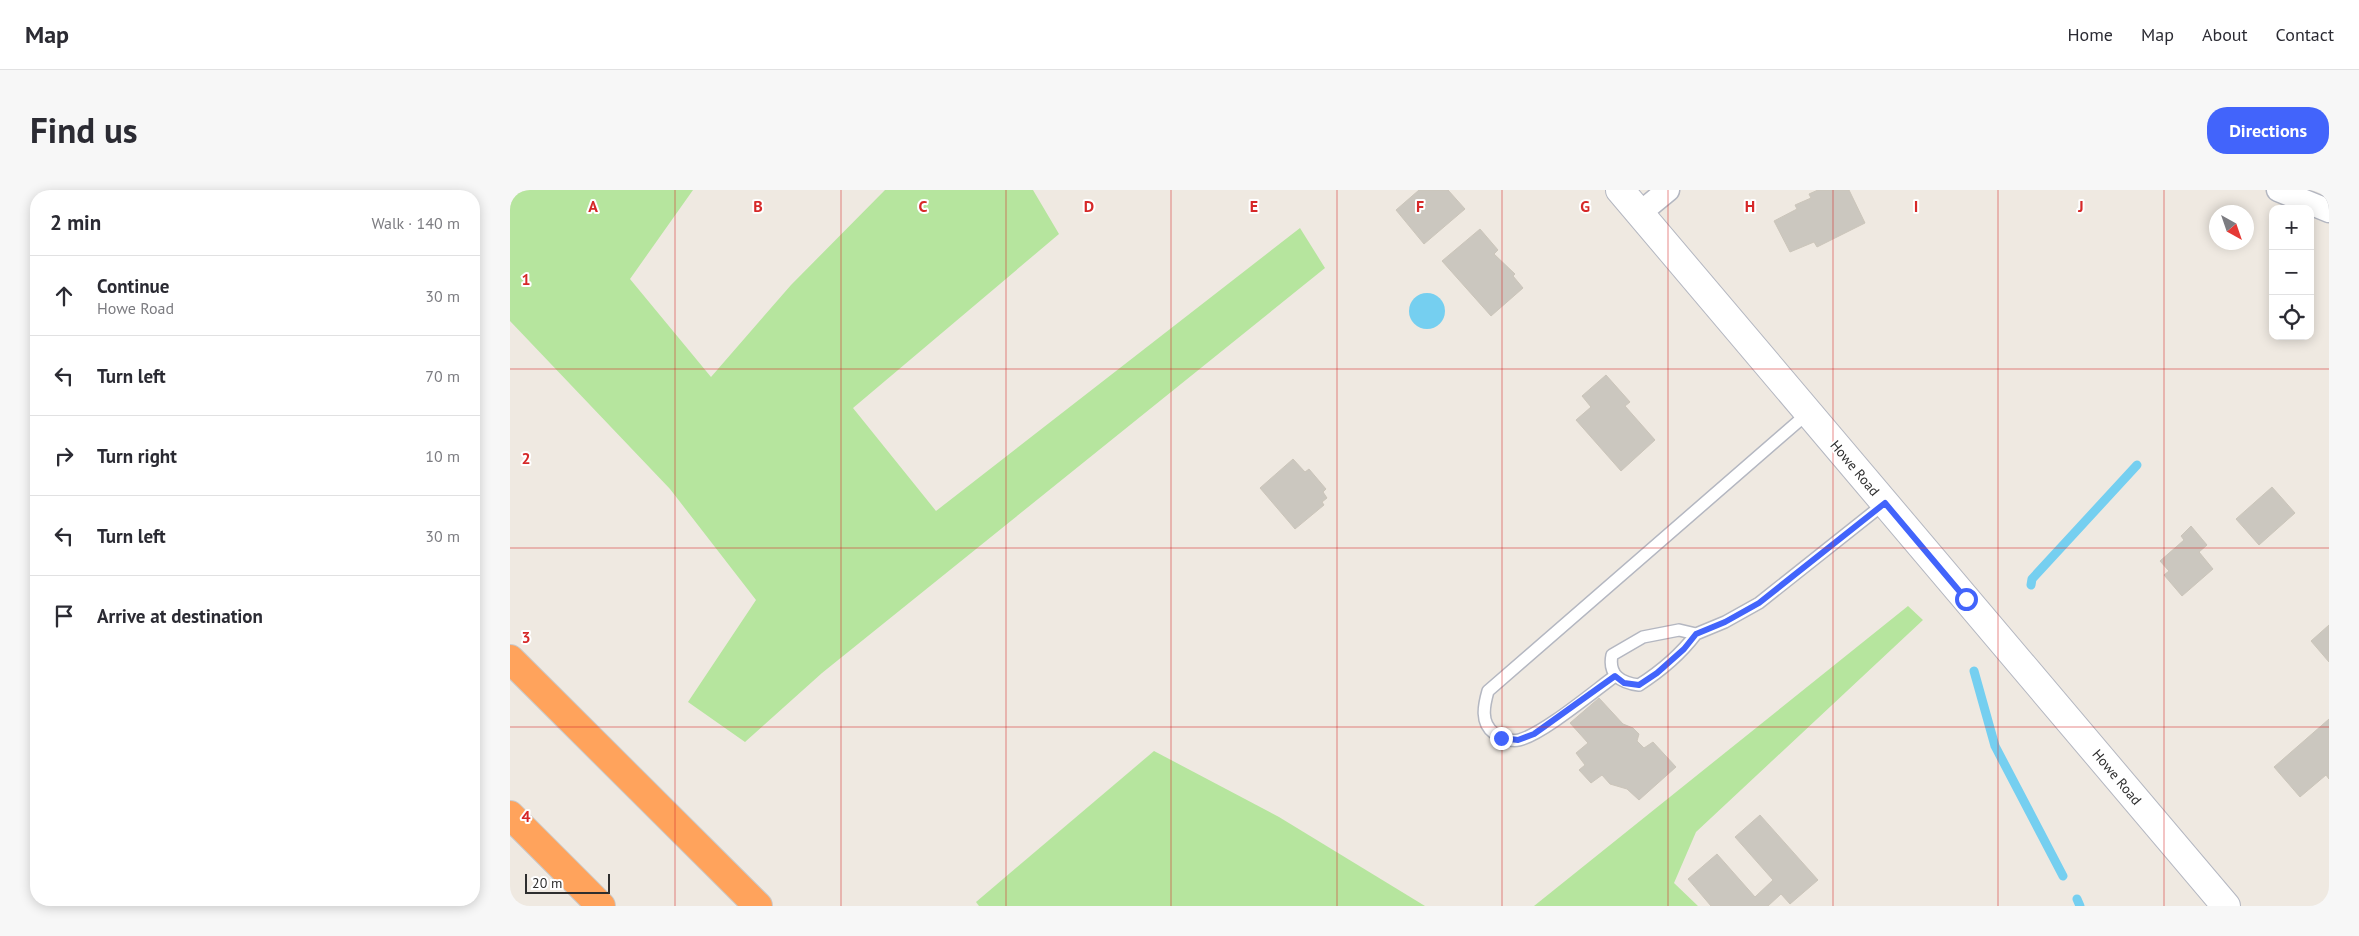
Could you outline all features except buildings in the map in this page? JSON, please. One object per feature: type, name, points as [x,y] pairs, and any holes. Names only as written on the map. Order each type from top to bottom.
[{"type":"highway","points":[[510,659],[758,906]]},
{"type":"highway","points":[[510,815],[601,906]]},
{"type":"street","name":"Howe Road","points":[[1620,190],[2226,906]]},
{"type":"street","points":[[1640,213],[1668,190]]},
{"type":"street","points":[[2278,190],[2329,211]]},
{"type":"lane","points":[[1615,676],[1534,734],[1518,740],[1501,738],[1490,730],[1485,720],[1483,708],[1488,691],[1493,686],[1808,412]]},
{"type":"lane","points":[[1696,634],[1678,630],[1643,636],[1612,655],[1610,666],[1615,676],[1624,683],[1639,685],[1657,673],[1684,649],[1696,634],[1725,622],[1759,603],[1885,503]]},
{"type":"green space","points":[[510,190],[693,190],[630,279],[711,377],[791,285],[885,190],[1033,190],[1059,234],[853,408],[936,511],[1300,228],[1325,268],[822,673],[745,742],[688,702],[756,600],[670,489],[510,321]]},
{"type":"green space","points":[[1908,606],[1923,620],[1696,832],[1674,883],[1698,906],[1534,906]]},
{"type":"green space","points":[[1154,751],[1279,817],[1425,906],[979,906],[976,902]]},
{"type":"water","points":[[1427,293],[1434,294],[1440,298],[1444,304],[1444,318],[1440,324],[1434,328],[1427,329],[1420,328],[1414,324],[1410,318],[1409,311],[1410,304],[1414,298],[1420,294]]},
{"type":"waterway","points":[[2031,585],[2032,579],[2137,465]]},
{"type":"waterway","points":[[1974,671],[1995,746],[2063,876]]},
{"type":"waterway","points":[[2077,899],[2080,906]]},
{"type":"route","points":[[1501,738],[1518,740],[1534,734],[1615,676],[1624,683],[1639,685],[1657,673],[1684,649],[1696,634],[1725,622],[1759,603],[1885,503],[1966,599]]}]
